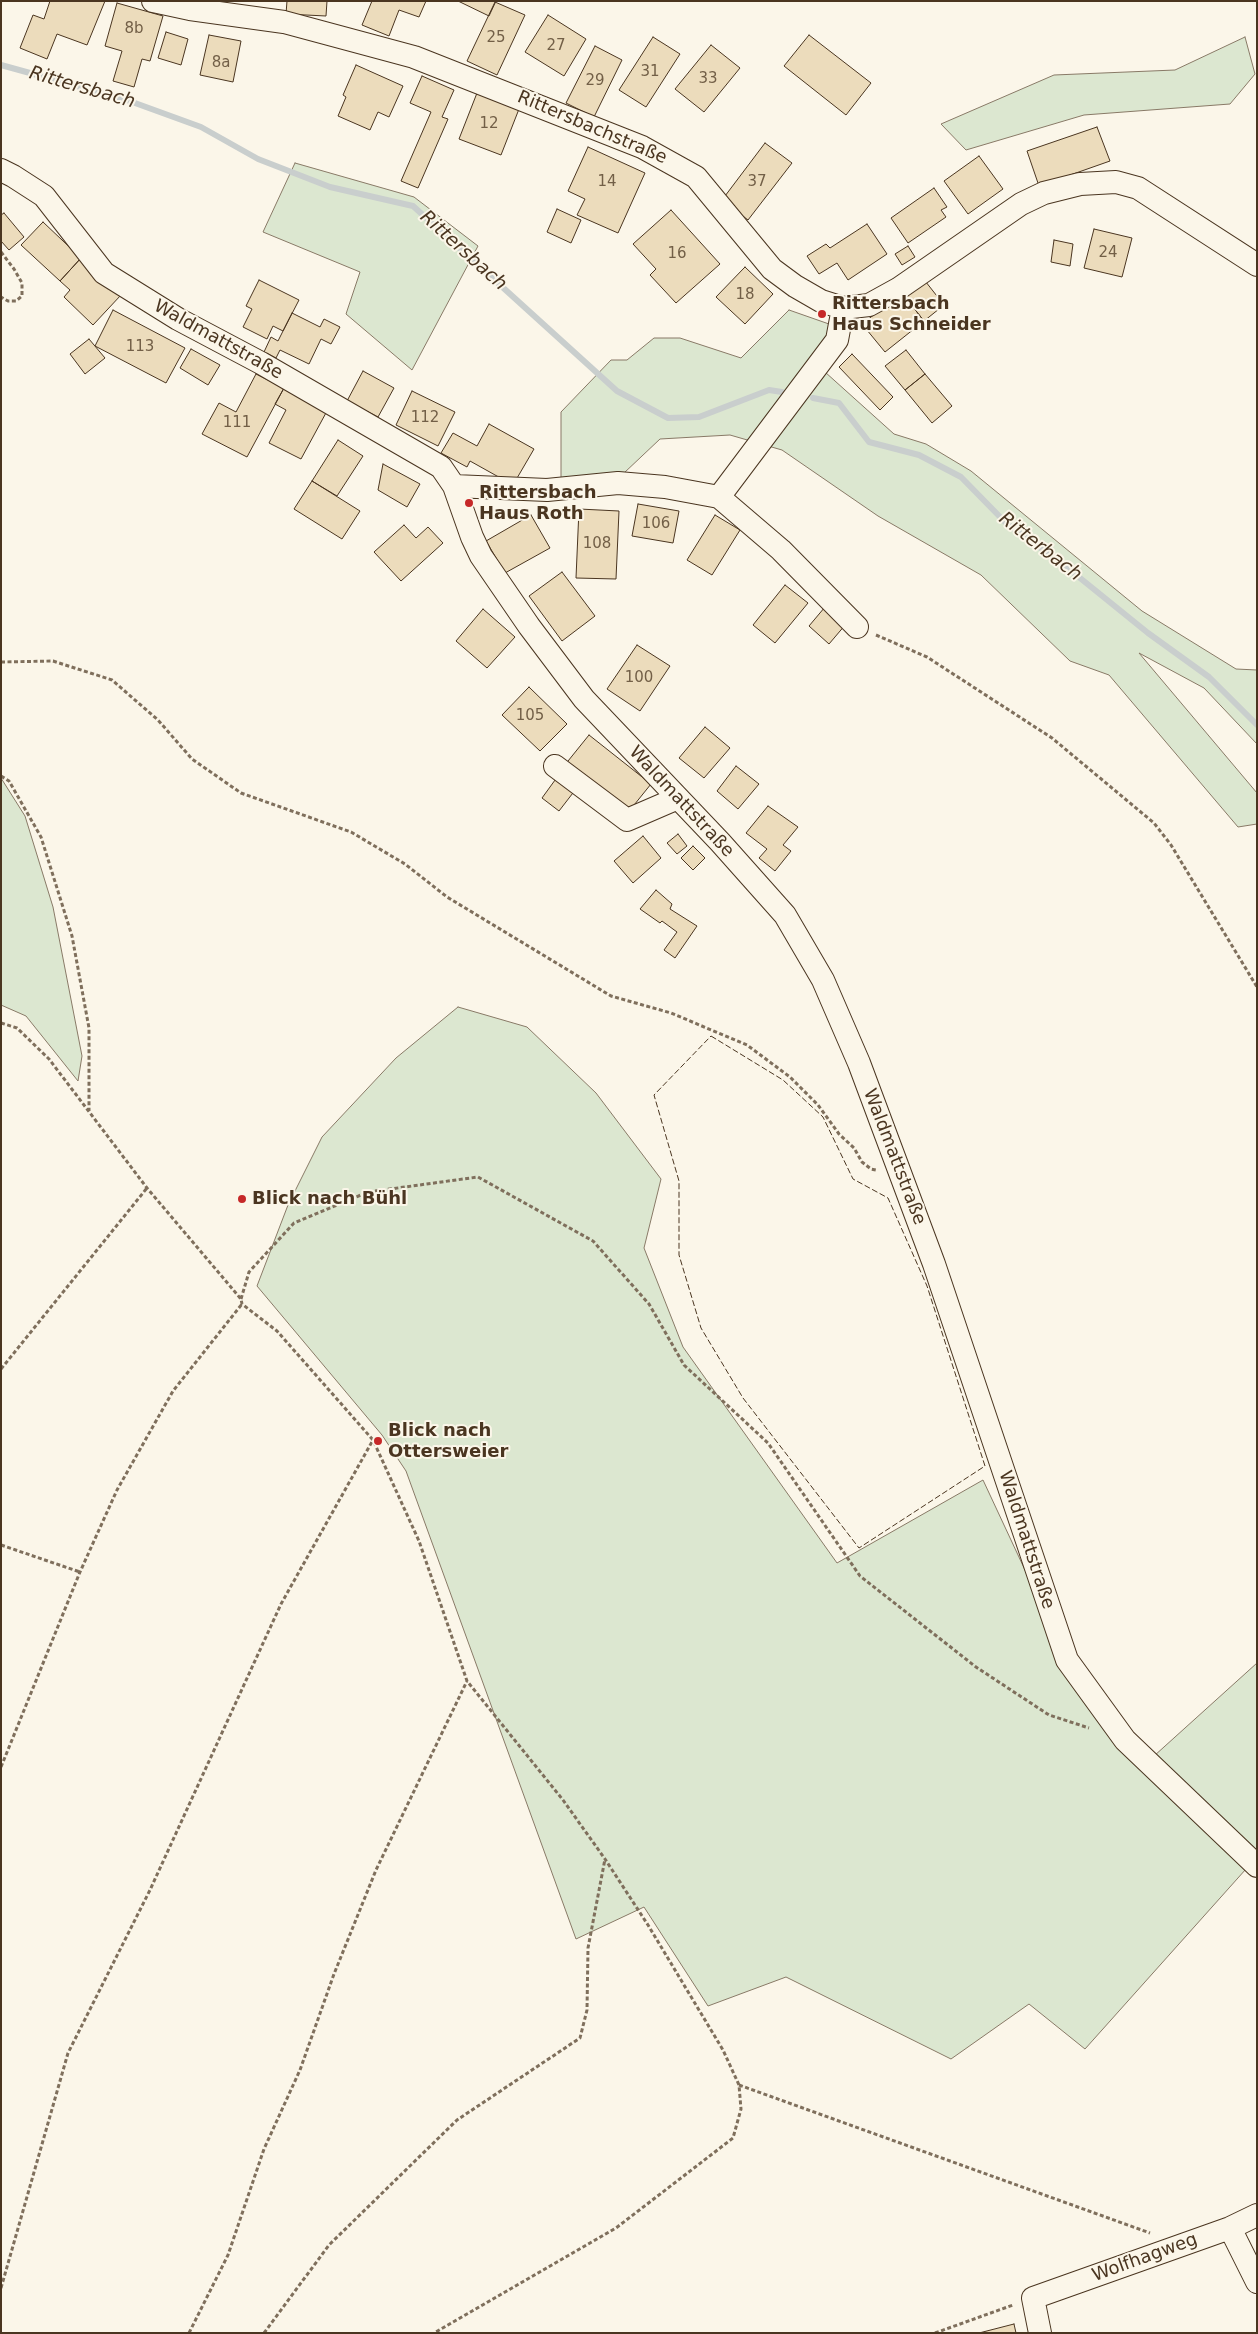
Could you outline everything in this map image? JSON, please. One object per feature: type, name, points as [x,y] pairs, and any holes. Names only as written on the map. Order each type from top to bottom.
[{"type":"street","name":"Rittersbachstraße","points":[[154,1],[190,9],[284,22],[414,57],[642,147],[696,177],[772,269],[795,286],[821,301],[843,308],[869,305],[898,289],[1020,204],[1044,193],[1080,184],[1116,182],[1138,188],[1257,265]]},
{"type":"street","name":"Waldmattstraße","points":[[1,170],[44,196],[104,273],[178,319],[261,363],[441,467],[454,486],[472,537],[481,556],[529,626],[584,699],[785,915],[823,980],[859,1063],[899,1169],[934,1264],[1066,1660],[1125,1740],[1257,1866]]},
{"type":"street","points":[[719,498],[837,340],[843,308]]},
{"type":"street","points":[[454,486],[547,490],[618,483],[665,487],[719,498],[781,550],[857,627]]},
{"type":"street","points":[[555,766],[627,820],[678,798]]},
{"type":"street","name":"Wolfhagweg","points":[[1033,2298],[1230,2228],[1257,2216]]},
{"type":"street","points":[[1230,2228],[1257,2282]]},
{"type":"street","points":[[1033,2298],[1040,2333]]},
{"type":"path","points":[[1,252],[22,283],[22,296],[16,301],[8,301],[1,297]]},
{"type":"path","points":[[857,627],[926,657],[1052,738],[1154,822],[1171,845],[1257,987]]},
{"type":"path","points":[[1,662],[53,661],[112,680],[158,720],[192,759],[241,793],[350,832],[405,864],[455,902],[611,996],[671,1013],[747,1045],[790,1077],[818,1105],[839,1134],[854,1148],[862,1162],[871,1169],[882,1171],[899,1169]]},
{"type":"path","points":[[1,776],[9,781],[41,836],[72,936],[89,1028],[89,1112]]},
{"type":"path","points":[[1,1022],[18,1028],[48,1059],[147,1188],[241,1301],[277,1331],[373,1440],[419,1541],[466,1681],[563,1800],[605,1859],[648,1925],[723,2050],[739,2085],[741,2109],[733,2138],[616,2228],[434,2333]]},
{"type":"path","points":[[1,1767],[80,1572],[117,1490],[173,1391],[241,1301],[249,1272],[294,1223],[368,1192],[478,1177],[593,1241],[649,1304],[684,1366],[768,1443],[860,1576],[976,1667],[1049,1715],[1092,1729]]},
{"type":"path","points":[[1,1369],[147,1188]]},
{"type":"path","points":[[1,2288],[68,2053],[150,1890],[281,1604],[373,1440]]},
{"type":"path","points":[[1,1545],[80,1572]]},
{"type":"path","points":[[189,2333],[228,2255],[264,2149],[300,2070],[334,1974],[376,1870],[466,1681]]},
{"type":"path","points":[[264,2333],[329,2245],[458,2120],[580,2038],[587,2010],[588,1948],[605,1859]]},
{"type":"path","points":[[739,2085],[1181,2244]]},
{"type":"path","points":[[935,2333],[1033,2298]]},
{"type":"green space","points":[[1245,37],[1255,74],[1230,104],[1084,115],[966,150],[941,124],[1054,75],[1175,70]]},
{"type":"green space","points":[[295,163],[414,197],[478,246],[412,370],[346,314],[360,272],[263,232]]},
{"type":"green space","points":[[789,310],[829,324],[825,372],[894,434],[926,444],[971,471],[1142,611],[1236,669],[1257,670],[1257,744],[1204,688],[1139,653],[1257,793],[1257,824],[1238,827],[1109,675],[1070,661],[981,575],[878,516],[782,450],[730,435],[660,439],[624,473],[561,479],[561,412],[611,360],[627,360],[654,338],[680,338],[741,358]]},
{"type":"green space","points":[[1,778],[25,816],[53,907],[82,1056],[78,1081],[26,1016],[1,1005]]},
{"type":"green space","points":[[458,1007],[527,1027],[596,1093],[661,1179],[644,1248],[683,1347],[837,1563],[983,1480],[1067,1660],[1246,1869],[1085,2049],[1029,2004],[951,2059],[786,1977],[708,2006],[644,1907],[576,1939],[406,1471],[382,1435],[257,1286],[288,1205],[322,1137],[396,1058]]},
{"type":"green space","points":[[1257,1663],[1257,1852],[1154,1756]]},
{"type":"building","points":[[50,1],[105,1],[87,45],[57,34],[47,59],[20,48],[33,15],[44,19]]},
{"type":"building","points":[[287,1],[327,1],[326,16],[286,14]]},
{"type":"building","points":[[372,1],[426,1],[419,17],[399,10],[389,36],[362,25]]},
{"type":"building","points":[[458,1],[496,1],[489,16]]},
{"type":"building","points":[[495,2],[525,15],[497,75],[467,61]]},
{"type":"building","points":[[117,3],[163,16],[150,61],[142,59],[134,87],[113,81],[122,51],[105,46]]},
{"type":"building","points":[[548,15],[586,39],[564,76],[525,52]]},
{"type":"building","points":[[166,32],[188,39],[181,65],[158,58]]},
{"type":"building","points":[[209,35],[241,41],[233,82],[200,75]]},
{"type":"building","points":[[809,35],[871,83],[846,115],[784,66]]},
{"type":"building","points":[[653,37],[680,54],[646,107],[619,90]]},
{"type":"building","points":[[711,45],[740,68],[704,112],[675,89]]},
{"type":"building","points":[[595,46],[622,60],[594,117],[566,103]]},
{"type":"building","points":[[356,65],[403,86],[389,117],[378,112],[370,130],[338,116],[346,97],[343,95]]},
{"type":"building","points":[[422,76],[454,90],[442,117],[448,119],[418,188],[401,181],[431,112],[410,103]]},
{"type":"building","points":[[477,93],[519,109],[501,155],[459,139]]},
{"type":"building","points":[[1097,127],[1110,161],[1039,186],[1027,151]]},
{"type":"building","points":[[765,143],[792,163],[748,220],[722,200]]},
{"type":"building","points":[[588,147],[645,173],[618,233],[577,215],[585,199],[568,191]]},
{"type":"building","points":[[979,156],[1003,189],[968,214],[944,181]]},
{"type":"building","points":[[934,188],[947,207],[941,210],[946,217],[908,243],[891,218]]},
{"type":"building","points":[[557,209],[581,220],[571,243],[547,232]]},
{"type":"building","points":[[671,210],[720,264],[676,303],[650,275],[656,269],[633,244]]},
{"type":"building","points":[[4,213],[24,237],[9,250],[1,241],[1,215]]},
{"type":"building","points":[[43,222],[81,258],[60,281],[21,245]]},
{"type":"building","points":[[867,224],[887,254],[848,280],[837,263],[819,274],[807,256],[826,244],[830,248]]},
{"type":"building","points":[[1094,229],[1132,238],[1122,277],[1084,268]]},
{"type":"building","points":[[1054,240],[1073,244],[1070,266],[1051,262]]},
{"type":"building","points":[[908,246],[915,257],[902,265],[895,254]]},
{"type":"building","points":[[81,258],[121,295],[93,325],[64,297],[70,290],[60,281]]},
{"type":"building","points":[[745,267],[773,294],[745,324],[716,297]]},
{"type":"building","points":[[922,277],[944,305],[924,321],[902,293]]},
{"type":"building","points":[[259,280],[299,300],[283,331],[273,326],[267,339],[243,327],[252,309],[246,306]]},
{"type":"building","points":[[902,293],[924,321],[885,352],[862,324]]},
{"type":"building","points":[[113,310],[185,348],[166,383],[95,346]]},
{"type":"building","points":[[292,313],[320,327],[324,319],[340,327],[331,344],[321,339],[309,364],[280,350],[276,358],[264,352],[271,337],[278,341]]},
{"type":"building","points":[[89,339],[105,358],[85,374],[70,354]]},
{"type":"building","points":[[191,349],[220,365],[208,385],[180,368]]},
{"type":"building","points":[[906,350],[925,374],[905,390],[885,366]]},
{"type":"building","points":[[852,354],[893,397],[880,410],[839,367]]},
{"type":"building","points":[[363,371],[394,388],[378,417],[347,401]]},
{"type":"building","points":[[256,374],[284,388],[247,457],[202,434],[219,403],[236,412]]},
{"type":"building","points":[[925,374],[952,406],[932,423],[905,390]]},
{"type":"building","points":[[284,388],[327,411],[301,459],[269,443],[286,410],[275,404]]},
{"type":"building","points":[[412,391],[455,412],[438,446],[396,425]]},
{"type":"building","points":[[489,424],[534,449],[513,485],[470,461],[467,467],[441,453],[453,433],[477,446]]},
{"type":"building","points":[[338,440],[363,456],[337,496],[312,481]]},
{"type":"building","points":[[383,464],[420,484],[407,507],[378,490]]},
{"type":"building","points":[[312,481],[360,511],[342,539],[294,509]]},
{"type":"building","points":[[638,504],[679,511],[673,543],[632,536]]},
{"type":"building","points":[[579,509],[619,511],[616,579],[576,578]]},
{"type":"building","points":[[531,515],[550,548],[505,573],[486,541]]},
{"type":"building","points":[[715,515],[740,530],[712,575],[687,560]]},
{"type":"building","points":[[404,525],[416,538],[428,527],[443,543],[401,581],[374,552]]},
{"type":"building","points":[[562,572],[595,616],[562,641],[529,596]]},
{"type":"building","points":[[785,585],[808,603],[775,643],[753,625]]},
{"type":"building","points":[[825,607],[846,624],[829,644],[809,626]]},
{"type":"building","points":[[483,609],[515,637],[487,668],[456,641]]},
{"type":"building","points":[[637,645],[670,666],[640,711],[607,689]]},
{"type":"building","points":[[529,687],[567,724],[540,751],[502,715]]},
{"type":"building","points":[[705,727],[730,748],[704,778],[679,758]]},
{"type":"building","points":[[589,735],[651,784],[626,815],[564,766]]},
{"type":"building","points":[[736,766],[759,784],[738,809],[717,791]]},
{"type":"building","points":[[558,776],[576,789],[559,811],[542,798]]},
{"type":"building","points":[[768,806],[798,827],[783,845],[791,851],[775,871],[759,858],[767,849],[746,833]]},
{"type":"building","points":[[678,834],[687,846],[677,854],[667,843]]},
{"type":"building","points":[[643,836],[661,858],[633,883],[614,861]]},
{"type":"building","points":[[693,846],[705,858],[693,870],[681,858]]},
{"type":"building","points":[[656,890],[672,904],[670,909],[697,926],[675,958],[664,950],[677,932],[640,909]]},
{"type":"building","points":[[1014,2324],[1016,2333],[979,2333]]},
{"type":"waterway","name":"Rittersbach","points":[[1,65],[124,99],[201,127],[258,159],[330,187],[413,206],[617,391],[668,418],[699,417],[769,390],[782,392]]},
{"type":"waterway","name":"Ritterbach","points":[[813,398],[839,403],[869,442],[919,455],[961,477],[1007,524],[1059,561],[1148,633],[1209,677],[1257,725]]},
{"type":"fence","points":[[711,1036],[783,1080],[823,1117],[853,1179],[888,1198],[927,1286],[985,1466],[859,1548],[743,1398],[701,1328],[679,1255],[679,1181],[654,1095],[711,1036]]},
{"type":"place","name":"Rittersbach Haus Schneider","points":[[822,314]]},
{"type":"place","name":"Rittersbach Haus Roth","points":[[469,503]]},
{"type":"place","name":"Blick nach Bühl","points":[[242,1199]]},
{"type":"place","name":"Blick nach Ottersweier","points":[[378,1441]]}]
